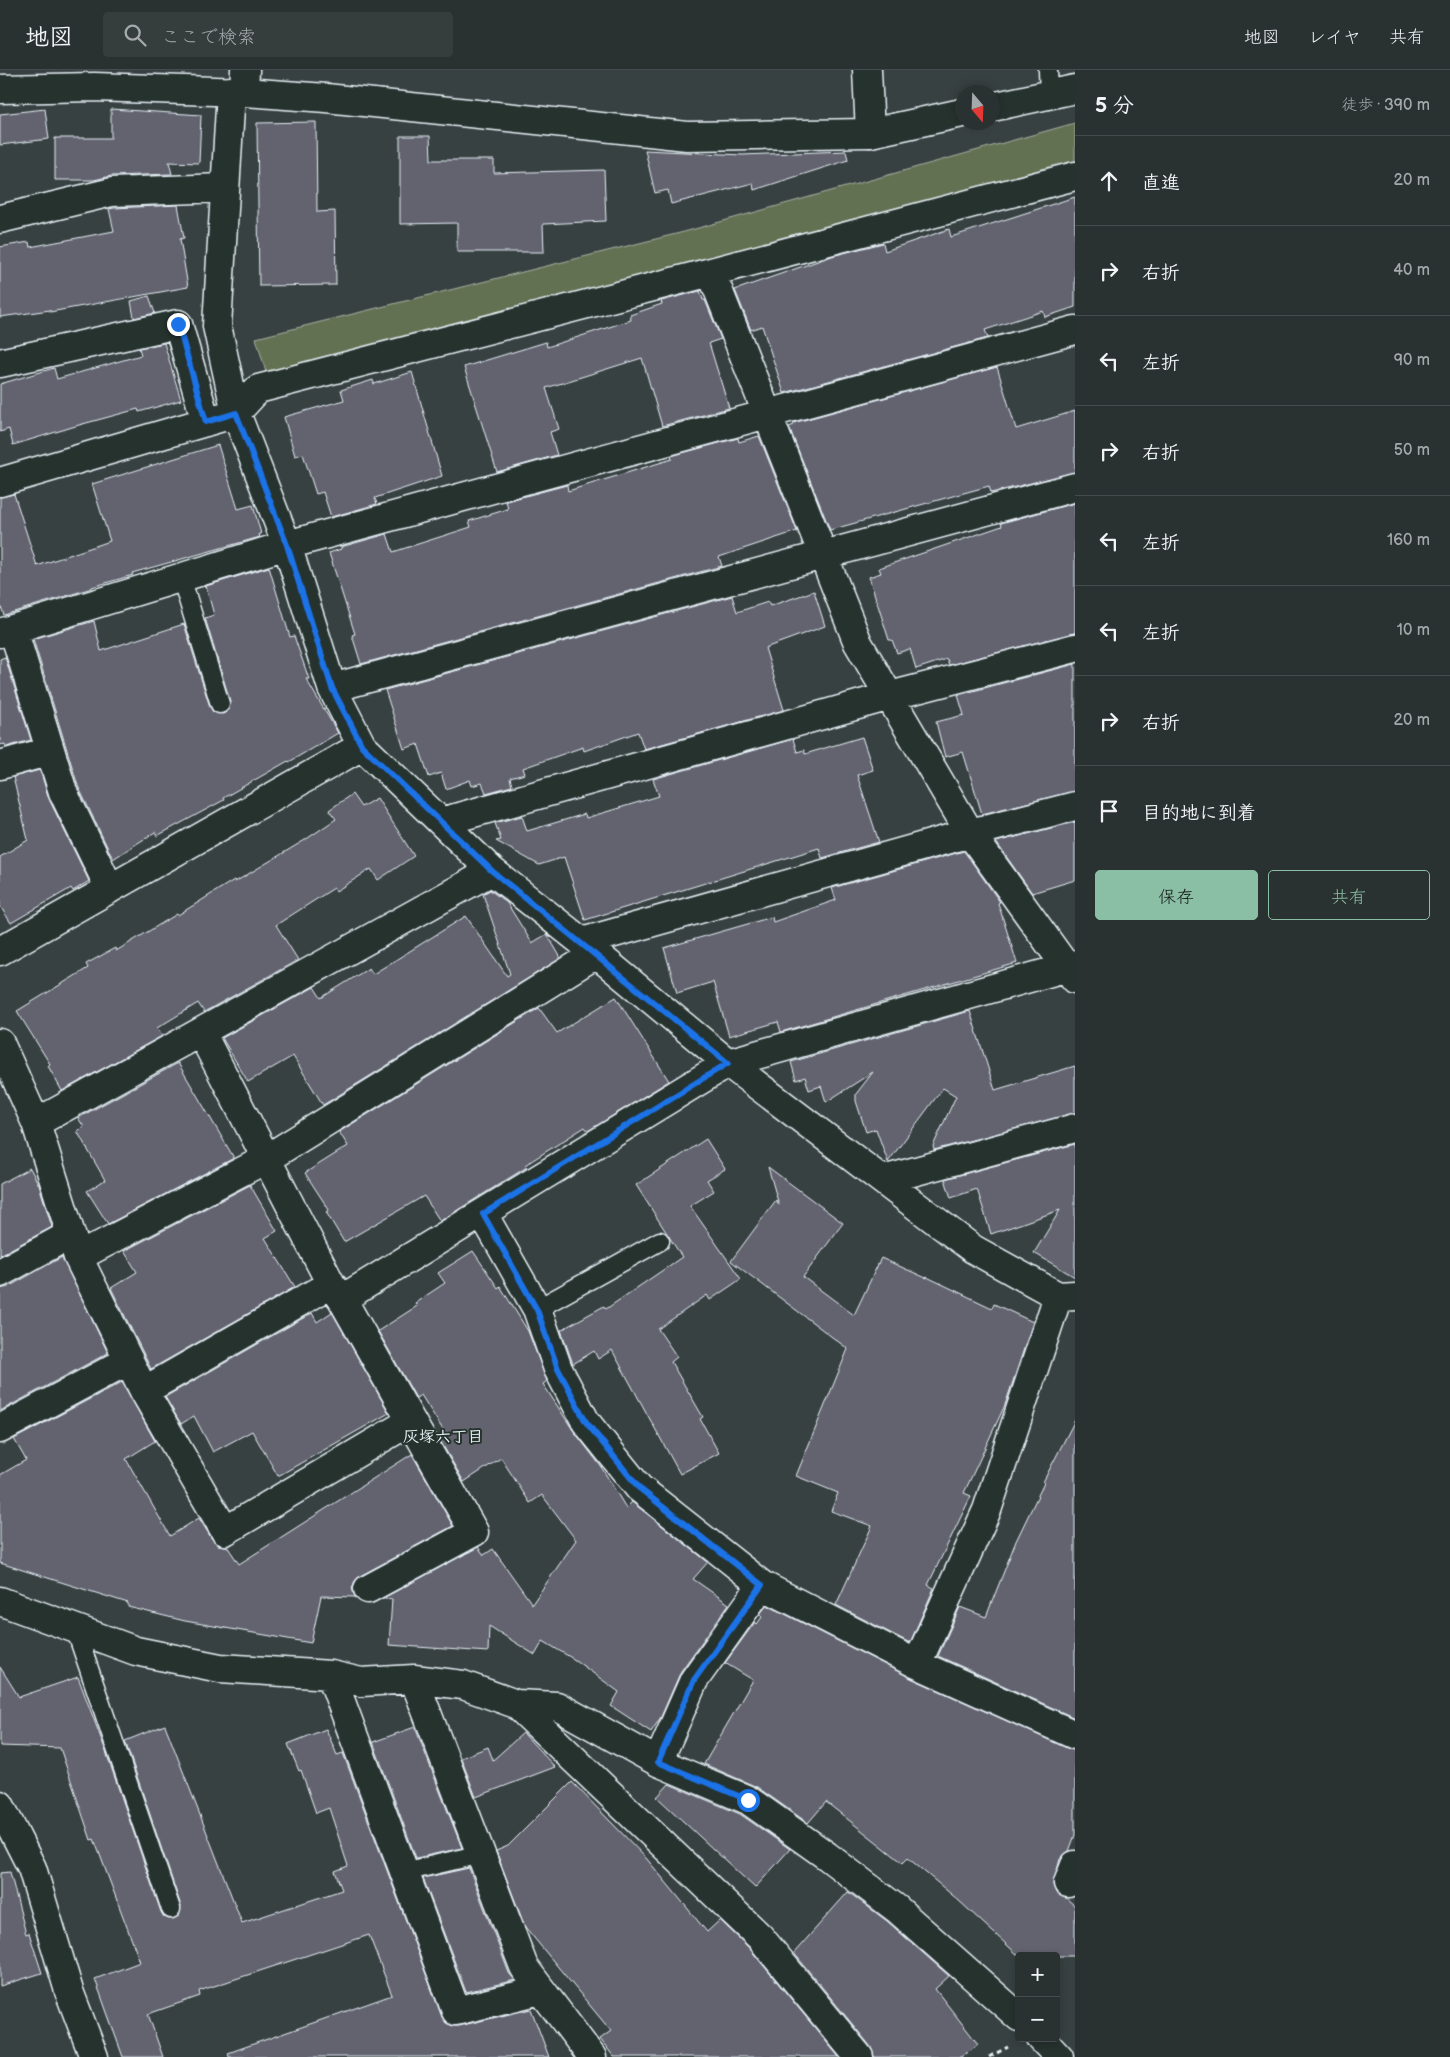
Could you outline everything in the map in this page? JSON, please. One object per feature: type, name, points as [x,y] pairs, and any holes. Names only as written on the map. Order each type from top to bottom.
[{"type":"street","points":[[867,70],[870,133]]},
{"type":"street","points":[[0,89],[109,79],[240,84],[326,98],[687,136],[870,133],[955,115]]},
{"type":"street","points":[[1000,103],[1048,82],[1075,90]]},
{"type":"street","points":[[240,84],[224,188],[217,326],[236,413],[287,545],[332,688],[362,746],[492,871],[728,1063],[973,1249],[1067,1296],[987,1510],[916,1664]]},
{"type":"street","points":[[0,482],[236,413],[258,389],[1075,176]]},
{"type":"street","points":[[0,219],[112,192],[224,188]]},
{"type":"street","points":[[144,1391],[483,1214],[728,1063],[1072,970],[970,833],[858,642],[711,272]]},
{"type":"street","points":[[0,362],[178,324],[206,422]]},
{"type":"street","points":[[110,889],[63,792],[6,631],[287,545],[1075,330]]},
{"type":"street","points":[[332,688],[1075,487]]},
{"type":"street","points":[[441,822],[890,696],[1075,648]]},
{"type":"street","points":[[0,951],[362,746]]},
{"type":"street","points":[[0,765],[50,751]]},
{"type":"street","points":[[0,1272],[74,1245],[266,1160],[589,948],[970,833],[1075,806]]},
{"type":"street","points":[[36,1123],[492,871]]},
{"type":"street","points":[[201,1032],[266,1160],[337,1291],[474,1532],[368,1589]]},
{"type":"street","points":[[0,1043],[36,1123],[74,1245],[144,1391],[225,1531],[411,1421]]},
{"type":"street","points":[[883,1180],[1075,1128]]},
{"type":"street","points":[[483,1214],[537,1310],[558,1369],[586,1422],[639,1488],[762,1585],[916,1664],[1075,1735]]},
{"type":"street","points":[[0,1430],[128,1360]]},
{"type":"street","points":[[658,1762],[694,1680],[762,1585]]},
{"type":"street","points":[[0,1601],[136,1651],[220,1668],[330,1675],[361,1682],[414,1679],[462,1685],[516,1704],[557,1706],[658,1762],[748,1800],[820,1850],[897,1909],[1015,2014]]},
{"type":"street","points":[[330,1675],[456,2011],[540,1990]]},
{"type":"street","points":[[414,1679],[524,1967],[592,2057]]},
{"type":"street","points":[[516,1704],[760,1937],[859,2057]]},
{"type":"street","points":[[0,1805],[32,1868],[70,1991],[94,2057]]},
{"type":"street","points":[[1045,2042],[1058,2057]]},
{"type":"lane","points":[[181,577],[220,704]]},
{"type":"lane","points":[[537,1310],[660,1241]]},
{"type":"lane","points":[[75,1628],[171,1909]]},
{"type":"lane","points":[[404,1872],[481,1854]]},
{"type":"green space","points":[[1075,123],[1075,161],[690,268],[268,379],[256,338],[684,232]]},
{"type":"building","points":[[45,109],[49,139],[0,145],[0,114]]},
{"type":"building","points":[[111,109],[201,115],[199,163],[169,162],[172,174],[111,176],[94,180],[55,180],[55,138],[111,138]]},
{"type":"building","points":[[316,122],[317,212],[335,211],[336,285],[259,286],[257,123]]},
{"type":"building","points":[[400,136],[430,136],[431,160],[494,160],[494,173],[604,170],[606,221],[543,224],[544,252],[457,252],[457,223],[400,224]]},
{"type":"building","points":[[645,150],[742,155],[846,151],[848,160],[754,190],[753,183],[671,204],[668,190],[655,193]]},
{"type":"building","points":[[1075,197],[1075,307],[1045,317],[1043,311],[985,330],[988,338],[784,393],[762,326],[751,330],[735,290],[832,256],[883,243],[885,251],[949,229],[951,237]]},
{"type":"building","points":[[178,205],[184,238],[180,239],[188,287],[50,312],[50,310],[0,317],[0,247],[29,242],[30,247],[114,231],[109,209]]},
{"type":"building","points":[[700,291],[721,339],[709,343],[729,408],[662,426],[642,358],[546,388],[559,429],[550,432],[557,455],[497,472],[464,367],[546,342],[547,347],[631,320],[630,315],[662,304],[661,301]]},
{"type":"building","points":[[149,296],[155,313],[134,318],[131,301]]},
{"type":"building","points":[[164,343],[181,400],[139,412],[138,409],[13,445],[9,429],[0,432],[0,384],[54,368],[57,379],[141,355],[139,348]]},
{"type":"building","points":[[997,367],[1016,429],[1075,411],[1075,472],[991,493],[989,486],[830,530],[789,427],[794,425],[793,423]]},
{"type":"building","points":[[412,372],[442,476],[375,498],[377,504],[331,517],[323,492],[316,494],[303,454],[295,456],[284,417],[344,400],[341,390],[373,380],[374,384]]},
{"type":"building","points":[[759,436],[797,531],[719,557],[722,566],[361,664],[352,635],[355,634],[329,553],[341,549],[341,547],[387,534],[393,552],[471,527],[469,521],[508,509],[506,501],[567,485],[568,491],[672,459],[671,456],[738,438],[739,442]]},
{"type":"building","points":[[218,445],[238,509],[253,505],[261,534],[259,534],[260,537],[132,573],[133,575],[4,615],[0,604],[0,497],[14,494],[37,566],[110,541],[92,484]]},
{"type":"building","points":[[1075,503],[1075,633],[949,665],[947,659],[916,669],[910,649],[897,653],[892,640],[889,640],[869,577],[881,573],[879,568],[1002,526],[1001,523]]},
{"type":"building","points":[[269,567],[290,637],[294,636],[309,679],[306,679],[338,733],[223,798],[224,800],[157,836],[155,832],[113,859],[78,786],[33,639],[94,621],[101,651],[184,624],[210,707],[213,712],[223,714],[228,711],[230,701],[205,618],[214,615],[206,586]]},
{"type":"building","points":[[814,591],[825,626],[765,648],[784,710],[644,749],[638,732],[584,751],[583,747],[523,768],[525,774],[510,778],[512,786],[486,793],[482,783],[472,786],[470,780],[446,789],[441,773],[429,777],[418,744],[404,749],[385,690],[732,596],[737,612],[768,602],[770,606]]},
{"type":"building","points":[[5,657],[31,740],[6,747],[5,744],[0,745],[0,659]]},
{"type":"building","points":[[1075,664],[1075,791],[982,814],[963,752],[945,757],[936,722],[964,715],[958,695]]},
{"type":"building","points":[[862,737],[873,770],[857,775],[879,842],[822,858],[819,848],[585,920],[564,857],[539,865],[496,841],[501,840],[495,823],[522,816],[527,831],[585,814],[586,818],[659,796],[653,779],[793,739],[797,752],[804,750],[805,754]]},
{"type":"building","points":[[40,770],[49,799],[89,881],[73,891],[71,888],[11,923],[0,906],[0,857],[28,840],[13,777]]},
{"type":"building","points":[[352,794],[361,807],[377,798],[414,856],[378,880],[371,869],[336,891],[334,888],[276,925],[298,960],[204,1012],[198,1003],[157,1028],[162,1036],[62,1091],[48,1066],[50,1064],[17,1011],[88,968],[86,964],[115,948],[116,951],[305,840],[336,819],[329,810]]},
{"type":"building","points":[[1075,822],[1075,880],[1032,893],[996,842]]},
{"type":"building","points":[[964,851],[1000,902],[998,903],[1017,963],[781,1032],[778,1022],[729,1036],[713,982],[677,993],[664,948],[772,917],[773,922],[836,900],[832,888]]},
{"type":"building","points":[[490,890],[507,903],[532,943],[547,934],[561,958],[323,1105],[293,1056],[248,1082],[222,1038],[314,987],[321,998],[369,968],[373,974],[466,916],[507,976],[510,974],[483,894]]},
{"type":"building","points":[[616,997],[669,1081],[588,1131],[585,1127],[525,1165],[527,1167],[440,1221],[424,1196],[344,1242],[326,1212],[329,1210],[305,1173],[348,1146],[339,1132],[539,1008],[557,1033]]},
{"type":"building","points":[[970,1011],[995,1090],[1075,1066],[1075,1113],[934,1150],[933,1146],[956,1096],[943,1088],[888,1162],[876,1129],[866,1132],[856,1101],[856,1094],[873,1072],[826,1102],[821,1086],[809,1090],[805,1077],[796,1080],[791,1062]]},
{"type":"building","points":[[178,1063],[234,1158],[108,1224],[87,1191],[105,1180],[77,1131],[84,1127],[78,1118]]},
{"type":"building","points":[[706,1139],[725,1169],[707,1180],[714,1191],[690,1206],[741,1279],[710,1300],[707,1295],[658,1329],[677,1357],[671,1362],[703,1417],[700,1419],[719,1453],[680,1474],[612,1350],[598,1359],[594,1351],[573,1364],[561,1330],[604,1306],[606,1309],[682,1257],[636,1185]]},
{"type":"building","points":[[1075,1144],[1075,1277],[1034,1253],[1060,1210],[991,1234],[977,1189],[951,1198],[945,1179]]},
{"type":"building","points":[[768,1167],[843,1223],[803,1277],[854,1315],[881,1258],[927,1277],[992,1308],[994,1304],[1033,1322],[1005,1405],[964,1493],[971,1496],[928,1585],[934,1588],[910,1643],[836,1605],[872,1526],[831,1511],[838,1493],[796,1476],[848,1349],[731,1261],[776,1200],[779,1205]]},
{"type":"building","points":[[30,1168],[39,1185],[52,1227],[0,1255],[0,1184]]},
{"type":"building","points":[[250,1185],[277,1231],[265,1238],[295,1287],[151,1369],[111,1288],[137,1272],[124,1251]]},
{"type":"building","points":[[473,1251],[498,1288],[500,1286],[528,1331],[547,1381],[543,1384],[573,1430],[600,1465],[626,1508],[632,1502],[708,1562],[693,1579],[729,1604],[681,1671],[661,1717],[651,1732],[611,1706],[619,1692],[575,1660],[543,1641],[535,1655],[489,1626],[488,1652],[389,1645],[392,1599],[383,1598],[478,1547],[484,1555],[493,1549],[532,1604],[576,1540],[542,1495],[530,1503],[501,1458],[464,1482],[438,1437],[445,1433],[421,1395],[416,1398],[378,1331],[417,1306],[415,1303],[445,1283],[438,1273]]},
{"type":"building","points":[[62,1257],[108,1353],[0,1411],[0,1289],[8,1287]]},
{"type":"building","points":[[332,1312],[389,1413],[278,1476],[252,1431],[213,1452],[194,1416],[181,1424],[165,1397],[312,1313],[317,1322]]},
{"type":"building","points":[[122,1382],[155,1441],[126,1459],[170,1536],[199,1518],[212,1539],[218,1545],[227,1546],[239,1564],[412,1454],[453,1526],[360,1576],[352,1588],[355,1597],[321,1596],[311,1643],[185,1621],[128,1607],[128,1603],[0,1563],[0,1475],[26,1460],[14,1439]]},
{"type":"building","points":[[1075,1420],[1075,1718],[938,1656],[960,1607],[986,1617],[1016,1541],[1043,1482]]},
{"type":"building","points":[[767,1605],[911,1678],[1075,1750],[1075,1835],[1069,1851],[1060,1859],[1053,1885],[1056,1893],[1066,1898],[1075,1906],[1075,1956],[1060,1956],[1060,1952],[1015,1952],[957,1899],[908,1858],[903,1863],[826,1802],[808,1823],[757,1787],[704,1764],[753,1680],[725,1663],[755,1622],[757,1624],[762,1617],[760,1614]]},
{"type":"building","points":[[0,1667],[19,1697],[78,1677],[161,1912],[164,1917],[169,1919],[179,1916],[181,1906],[125,1741],[165,1725],[242,1923],[342,1890],[335,1871],[348,1866],[329,1808],[316,1813],[301,1770],[299,1771],[288,1744],[326,1729],[337,1755],[343,1753],[442,2017],[446,2023],[459,2026],[531,2009],[549,2057],[229,2057],[228,2053],[392,1995],[369,1935],[199,1991],[200,1996],[148,2014],[163,2057],[123,2057],[95,1979],[140,1962],[94,1839],[91,1840],[60,1748],[0,1746]]},
{"type":"building","points":[[415,1727],[462,1848],[416,1858],[373,1742]]},
{"type":"building","points":[[523,1733],[555,1767],[476,1797],[461,1758],[488,1747],[493,1760]]},
{"type":"building","points":[[572,1782],[646,1858],[707,1932],[720,1920],[749,1948],[839,2057],[614,2057],[600,2039],[611,2031],[525,1927],[496,1851],[508,1846]]},
{"type":"building","points":[[669,1784],[740,1814],[790,1849],[755,1888],[657,1797]]},
{"type":"building","points":[[469,1868],[509,1973],[515,1980],[466,1992],[423,1878]]},
{"type":"building","points":[[10,1872],[26,1934],[29,1933],[42,1973],[0,1986],[0,1873]]},
{"type":"building","points":[[848,1892],[887,1921],[949,1976],[935,1989],[978,2044],[961,2057],[874,2057],[871,2047],[794,1953]]},
{"type":"district","name":"灰塚六丁目","points":[[443,1437]]},
{"type":"route","points":[[178,324],[206,422],[236,413],[287,545],[332,688],[362,746],[492,871],[582,942],[728,1063],[483,1214],[537,1310],[558,1369],[586,1422],[639,1488],[762,1585],[694,1680],[658,1762],[748,1800]]}]
